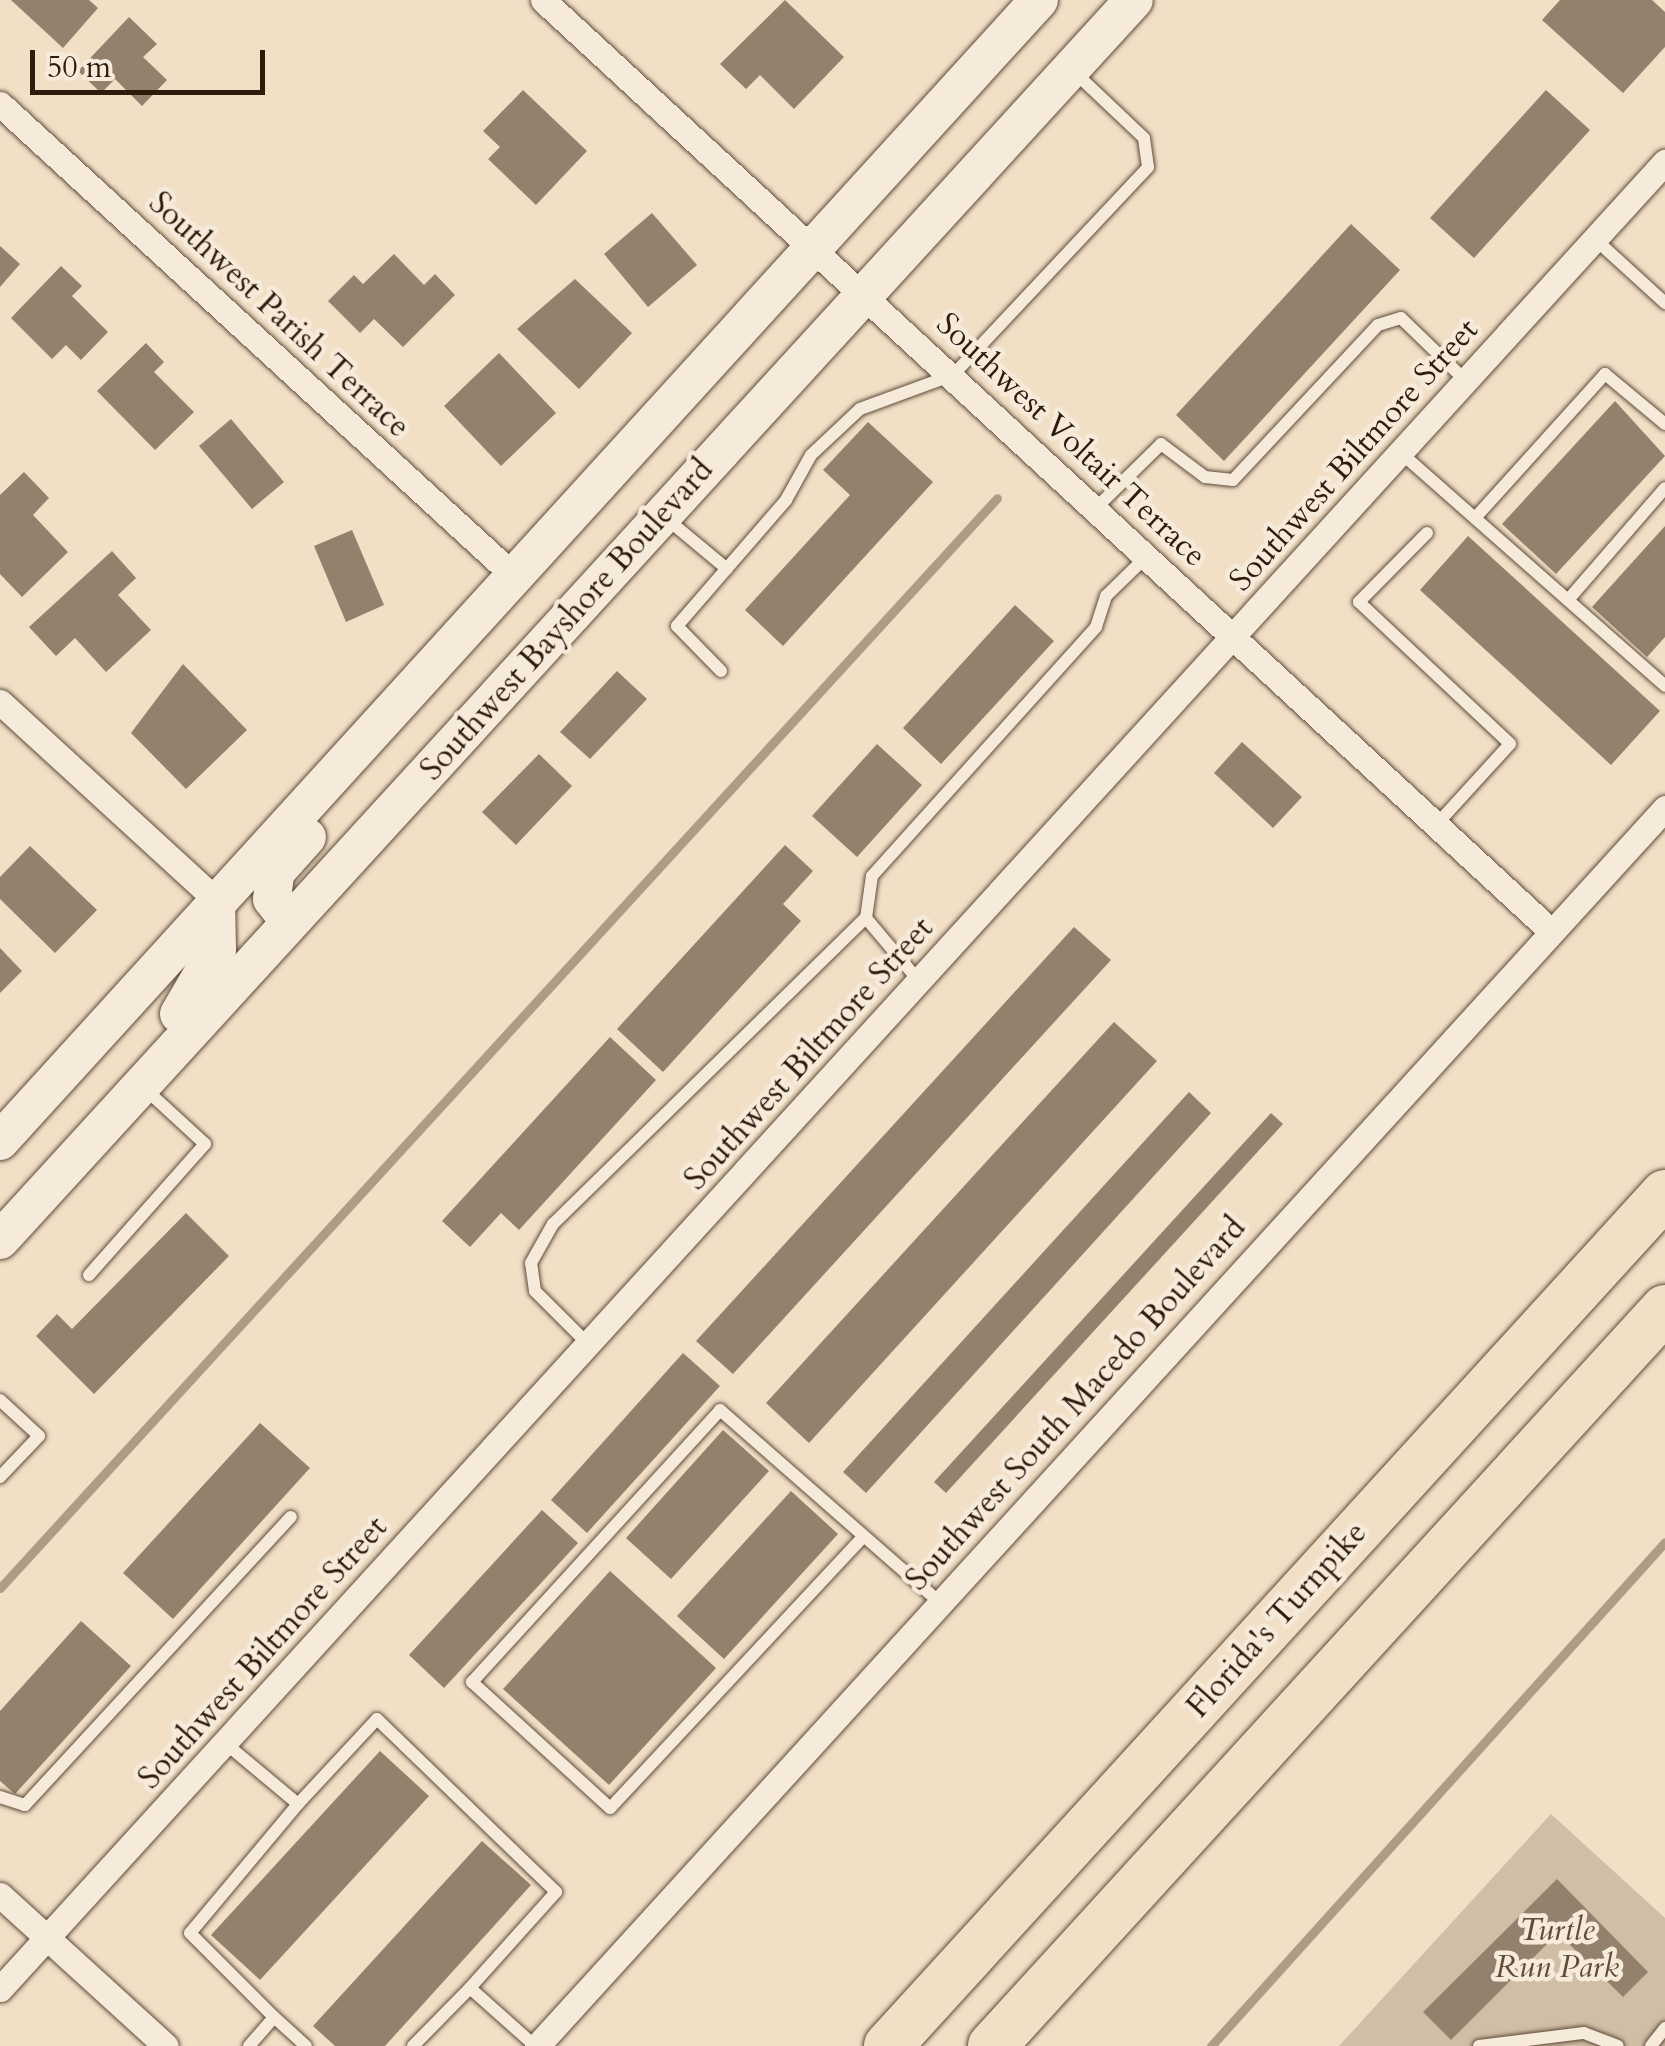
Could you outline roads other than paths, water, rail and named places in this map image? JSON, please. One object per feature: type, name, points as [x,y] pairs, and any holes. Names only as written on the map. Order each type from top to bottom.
[{"type":"highway","name":"Florida's Turnpike","points":[[888,2046],[1665,1194]]},
{"type":"highway","points":[[992,2046],[1665,1310]]},
{"type":"main road","points":[[0,1141],[1039,0]]},
{"type":"main road","name":"Southwest Bayshore Boulevard","points":[[0,1240],[1134,0]]},
{"type":"main road","points":[[290,922],[272,900],[274,873],[458,672],[460,633]]},
{"type":"main road","points":[[29,1208],[32,1170],[200,992],[217,949],[216,900]]},
{"type":"street","name":"Southwest Voltair Terrace","points":[[543,0],[1149,554],[1551,932]]},
{"type":"street","name":"Southwest Parish Terrace","points":[[0,104],[514,575]]},
{"type":"street","name":"Southwest Biltmore Street","points":[[0,1989],[1665,162]]},
{"type":"street","points":[[0,702],[216,900]]},
{"type":"street","name":"Southwest South Macedo Boulevard","points":[[536,2046],[1665,808]]},
{"type":"street","points":[[0,1895],[166,2046]]},
{"type":"lane","points":[[721,672],[678,626],[727,569],[811,455],[860,409],[953,376],[1148,168],[1144,138],[1070,69]]},
{"type":"lane","points":[[1595,239],[1665,303]]},
{"type":"lane","points":[[1096,507],[1161,444],[1206,476],[1233,480],[1378,325],[1401,318],[1466,381]]},
{"type":"lane","points":[[1475,518],[1605,374],[1665,424]]},
{"type":"lane","points":[[1401,453],[1663,679]]},
{"type":"lane","points":[[1568,600],[1665,488]]},
{"type":"lane","points":[[662,515],[727,569]]},
{"type":"lane","points":[[1427,533],[1359,602],[1510,744],[1437,824]]},
{"type":"lane","points":[[588,1344],[535,1291],[531,1262],[553,1224],[866,918],[872,876],[1096,627],[1106,596],[1149,554]]},
{"type":"lane","points":[[866,918],[920,982]]},
{"type":"lane","points":[[89,1275],[206,1144],[141,1086]]},
{"type":"lane","points":[[0,1400],[38,1436],[0,1476]]},
{"type":"lane","points":[[862,1538],[610,1808],[472,1682],[720,1410],[939,1602]]},
{"type":"lane","points":[[0,1797],[26,1806],[291,1518]]},
{"type":"lane","points":[[306,2046],[190,1933],[298,1804],[377,1718],[556,1892],[412,2046]]},
{"type":"lane","points":[[225,1743],[298,1804]]},
{"type":"lane","points":[[470,1988],[536,2046]]},
{"type":"lane","points":[[249,2046],[274,2017]]},
{"type":"lane","points":[[1651,2046],[1665,2028]]},
{"type":"lane","points":[[1479,2046],[1584,2033],[1618,2046]]},
{"type":"waterway","points":[[0,1588],[997,498]]},
{"type":"waterway","points":[[1211,2046],[1665,1542]]},
{"type":"park label","name":"Turtle Run Park","points":[[1557,1950]]}]
